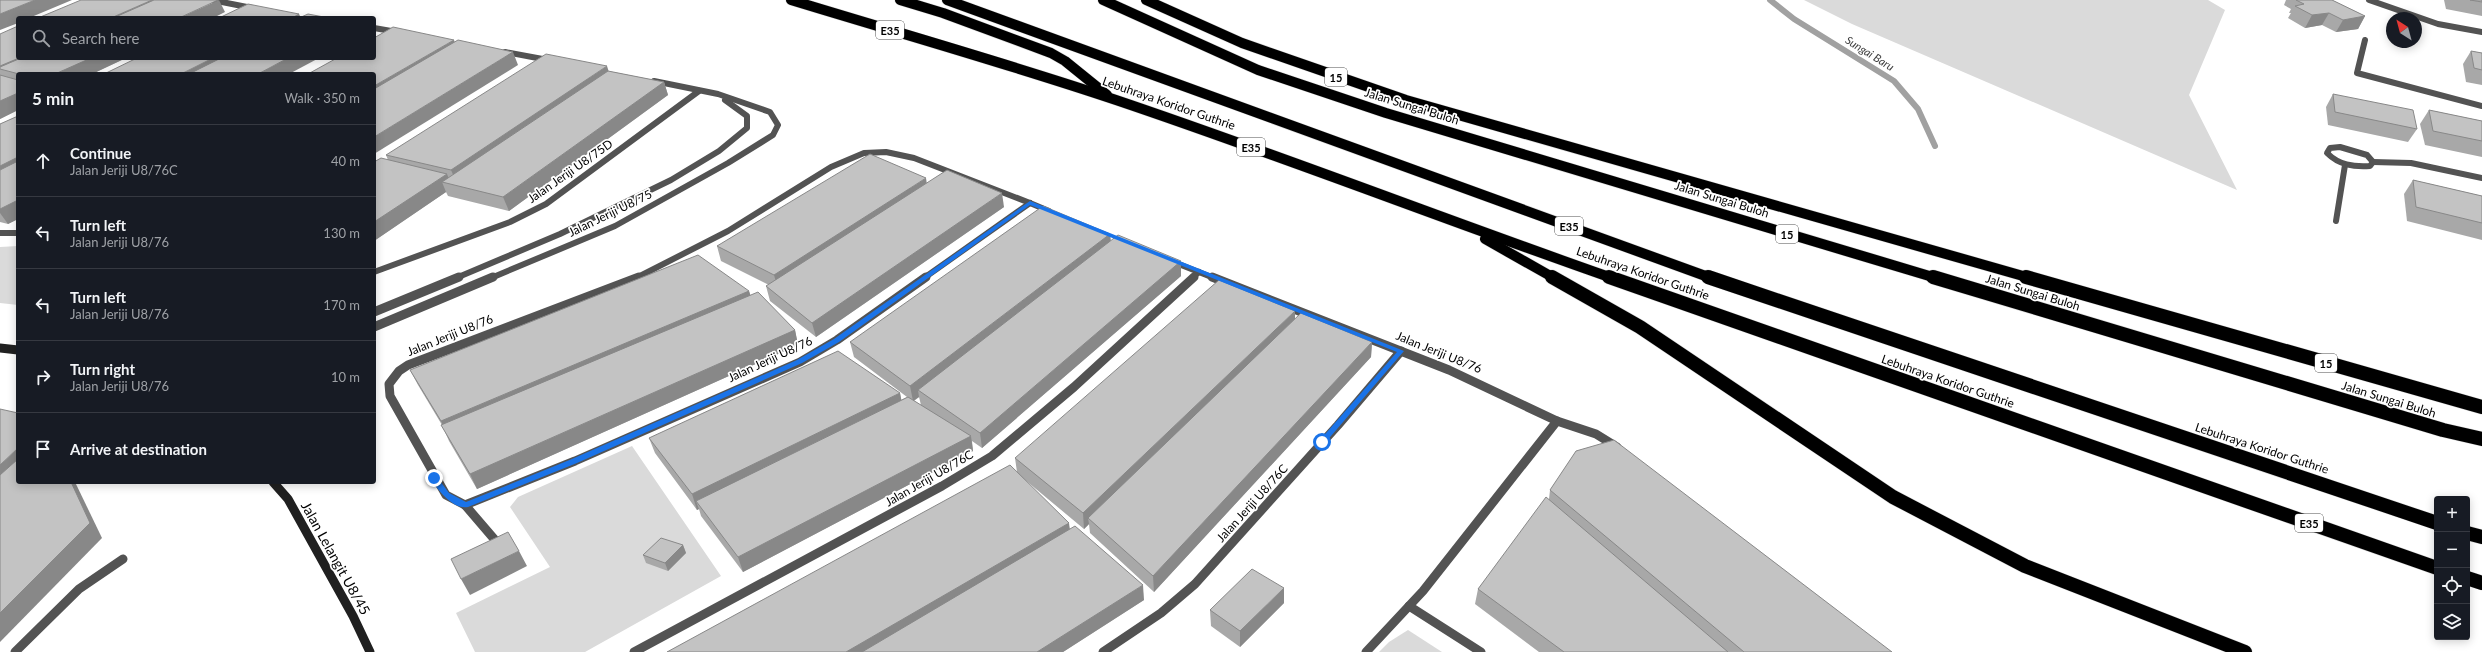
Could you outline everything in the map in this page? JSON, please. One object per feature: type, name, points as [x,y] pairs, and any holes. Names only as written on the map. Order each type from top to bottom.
[{"type":"highway","name":"Lebuhraya Koridor Guthrie","points":[[791,0],[1113,99],[1318,170],[1458,224],[2180,479],[2434,567]]},
{"type":"highway","points":[[900,0],[943,13],[1051,53],[1113,99]]},
{"type":"highway","name":"Lebuhraya Koridor Guthrie","points":[[947,0],[971,5],[1755,294],[2434,521]]},
{"type":"highway","name":"Jalan Sungai Buloh","points":[[1103,0],[1258,70],[1386,113],[2443,430],[2482,439]]},
{"type":"highway","name":"Jalan Sungai Buloh","points":[[1146,0],[1200,27],[1277,58],[1406,100],[2482,408]]},
{"type":"highway","points":[[1458,224],[1640,327],[1893,497],[2025,566],[2245,652]]},
{"type":"highway","points":[[2470,533],[2482,538]]},
{"type":"highway","points":[[2470,579],[2482,583]]},
{"type":"street","points":[[212,0],[260,9]]},
{"type":"street","points":[[2369,0],[2438,24],[2482,32]]},
{"type":"street","points":[[239,15],[253,8]]},
{"type":"street","points":[[376,28],[402,33]]},
{"type":"street","points":[[381,39],[395,32]]},
{"type":"street","points":[[2365,40],[2356,73],[2482,106]]},
{"type":"street","points":[[501,51],[554,62]]},
{"type":"street","points":[[532,63],[539,58]]},
{"type":"street","name":"Jalan Jeriji U8/75","points":[[376,326],[615,226],[728,163],[773,135],[778,125],[770,112],[718,94],[646,80]]},
{"type":"street","name":"Jalan Jeriji U8/75D","points":[[376,271],[510,222],[546,204],[699,90]]},
{"type":"street","name":"Jalan Jeriji U8/75","points":[[376,311],[575,228],[671,181],[737,137],[747,128],[747,116],[718,94]]},
{"type":"street","points":[[2373,162],[2367,155],[2340,147],[2330,148],[2327,153],[2332,159],[2345,165],[2359,168],[2370,166],[2373,162],[2411,163],[2482,178]]},
{"type":"street","name":"Jalan Jeriji U8/76","points":[[1030,203],[836,340],[800,362],[575,461],[465,505],[446,495],[390,396],[388,384],[399,371],[408,365],[638,277],[673,262],[713,241],[841,162],[865,153],[883,152],[909,156],[1030,203],[1059,215]]},
{"type":"street","points":[[2336,222],[2345,165]]},
{"type":"street","points":[[0,233],[16,233]]},
{"type":"street","name":"Jalan Jeriji U8/76","points":[[1162,257],[1471,379],[1557,422],[1596,434],[1627,454]]},
{"type":"street","name":"Jalan Jeriji U8/76C","points":[[634,652],[942,486],[992,456],[1069,392],[1199,272]]},
{"type":"street","points":[[0,348],[16,350]]},
{"type":"street","name":"Jalan Jeriji U8/76C","points":[[1103,652],[1161,613],[1195,584],[1303,465],[1401,351]]},
{"type":"street","points":[[1366,652],[1409,606],[1488,511],[1525,459],[1557,422]]},
{"type":"street","name":"Jalan Lelangit U8/45","points":[[275,484],[288,499],[353,616],[370,652]]},
{"type":"street","points":[[465,505],[495,540]]},
{"type":"street","points":[[15,652],[84,584],[101,570],[123,559]]},
{"type":"street","points":[[1409,606],[1481,652]]},
{"type":"shaded area","points":[[1804,0],[2208,0],[2225,10],[2189,95],[2237,190],[1852,24]]},
{"type":"shaded area","points":[[16,246],[16,305],[0,303],[0,247]]},
{"type":"shaded area","points":[[632,446],[721,576],[585,652],[475,652],[456,613],[550,567],[510,507],[518,497]]},
{"type":"shaded area","points":[[1408,630],[1442,652],[1379,652],[1389,642]]},
{"type":"building","points":[[0,0],[35,0],[0,14]]},
{"type":"building","points":[[81,0],[152,0],[116,16],[43,16]]},
{"type":"building","points":[[154,0],[218,0],[183,16],[118,16]]},
{"type":"building","points":[[2296,0],[2332,0],[2365,16],[2343,20],[2329,13],[2312,15],[2295,6],[2304,4]]},
{"type":"building","points":[[2470,0],[2482,0],[2482,2]]},
{"type":"building","points":[[248,4],[299,14],[296,16],[223,16]]},
{"type":"building","points":[[308,14],[318,16],[304,16]]},
{"type":"building","points":[[16,27],[16,59],[0,66],[0,34]]},
{"type":"building","points":[[393,27],[454,40],[376,85],[376,72],[312,72],[333,60],[376,60],[376,37]]},
{"type":"building","points":[[458,40],[513,52],[376,136],[376,88]]},
{"type":"building","points":[[2471,51],[2482,53],[2482,70],[2474,68]]},
{"type":"building","points":[[546,54],[607,66],[451,170],[386,155]]},
{"type":"building","points":[[16,60],[86,60],[60,72],[16,72],[16,73],[0,69],[0,67]]},
{"type":"building","points":[[133,60],[209,60],[185,72],[108,72]]},
{"type":"building","points":[[217,60],[284,60],[262,72],[193,72]]},
{"type":"building","points":[[608,71],[664,82],[503,197],[442,182]]},
{"type":"building","points":[[0,75],[16,79],[16,94],[0,101]]},
{"type":"building","points":[[2333,94],[2413,110],[2417,129],[2335,112]]},
{"type":"building","points":[[2429,110],[2482,121],[2482,141],[2433,131]]},
{"type":"building","points":[[16,117],[16,158],[0,166],[0,124]]},
{"type":"building","points":[[870,154],[926,178],[774,275],[717,246]]},
{"type":"building","points":[[381,158],[447,174],[376,221],[376,161]]},
{"type":"building","points":[[16,162],[16,201],[0,209],[0,170]]},
{"type":"building","points":[[947,170],[1002,193],[812,323],[766,286]]},
{"type":"building","points":[[2413,180],[2482,196],[2482,223],[2416,207]]},
{"type":"building","points":[[1043,206],[1110,234],[910,386],[850,342]]},
{"type":"building","points":[[1118,235],[1181,261],[980,433],[918,390]]},
{"type":"building","points":[[698,255],[749,291],[441,421],[410,370]]},
{"type":"building","points":[[1219,280],[1295,311],[1083,513],[1015,458]]},
{"type":"building","points":[[758,292],[795,330],[470,474],[441,425]]},
{"type":"building","points":[[1301,313],[1372,342],[1153,576],[1088,518]]},
{"type":"building","points":[[838,351],[900,393],[692,494],[649,438]]},
{"type":"building","points":[[908,397],[971,436],[738,557],[696,501]]},
{"type":"building","points":[[0,409],[16,413],[16,450],[0,465]]},
{"type":"building","points":[[1614,440],[1892,652],[1744,652],[1550,490],[1576,451]]},
{"type":"building","points":[[16,461],[16,484],[72,484],[90,523],[0,613],[0,475]]},
{"type":"building","points":[[1010,465],[1069,523],[846,652],[667,652]]},
{"type":"building","points":[[1546,497],[1728,652],[1564,652],[1478,589]]},
{"type":"building","points":[[1075,526],[1143,585],[1037,652],[862,652]]},
{"type":"building","points":[[508,532],[519,551],[461,579],[451,559]]},
{"type":"building","points":[[661,538],[683,545],[665,563],[643,555]]},
{"type":"building","points":[[1252,569],[1284,588],[1240,631],[1210,610]]},
{"type":"waterway","name":"Sungai Baru","points":[[1770,0],[1794,19],[1894,81],[1918,109],[1935,146]]},
{"type":"route","points":[[434,478],[446,495],[465,505],[575,461],[800,362],[836,340],[1030,203],[1199,272],[1401,351],[1322,442]]}]
